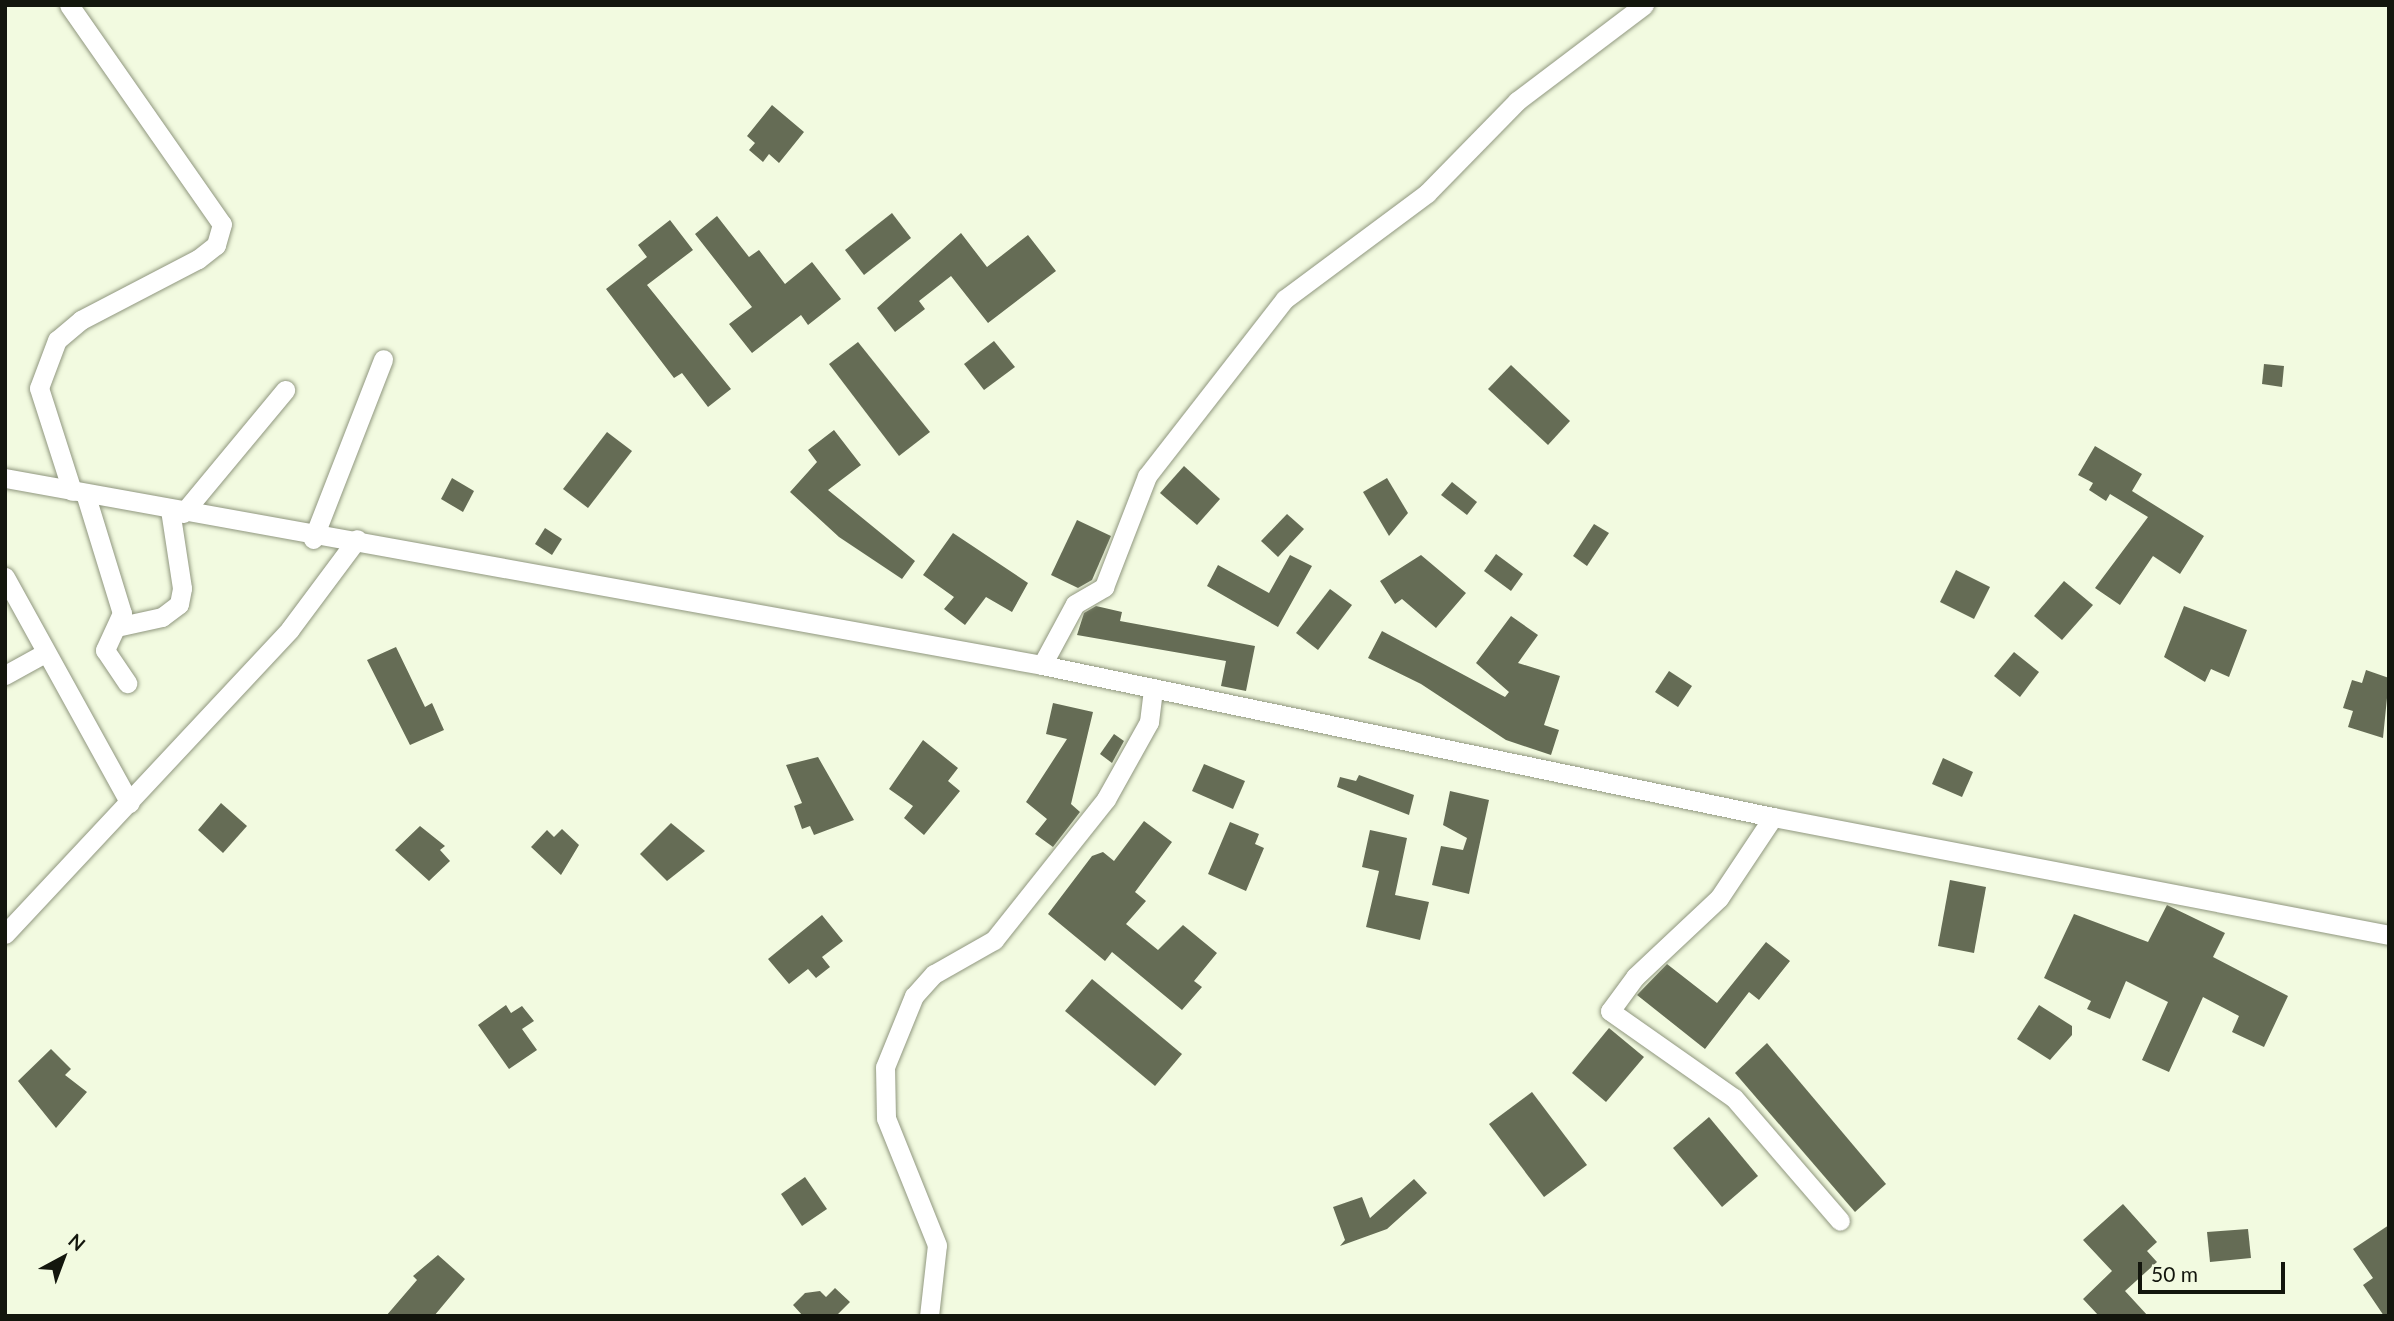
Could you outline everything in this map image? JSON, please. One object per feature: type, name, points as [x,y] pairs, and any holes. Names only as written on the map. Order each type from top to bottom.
[{"type":"street","points":[[69,5],[222,224],[216,245],[198,259],[81,320],[57,340],[39,388],[117,591],[121,626],[105,650],[127,683]]},
{"type":"street","points":[[1042,665],[1075,604],[1104,587],[1147,476],[1285,299],[1427,193],[1517,102],[1644,5]]},
{"type":"street","points":[[313,538],[383,359]]},
{"type":"street","points":[[121,626],[162,617],[179,604],[183,588],[176,511],[285,390]]},
{"type":"street","points":[[5,478],[313,538],[357,539],[1042,665],[1153,691],[1773,817],[2389,935]]},
{"type":"street","points":[[5,934],[131,803],[290,629],[357,539]]},
{"type":"street","points":[[5,577],[44,654],[131,803]]},
{"type":"street","points":[[5,675],[44,654]]},
{"type":"street","points":[[929,1316],[937,1245],[886,1118],[885,1067],[914,996],[934,974],[994,940],[1106,799],[1149,722],[1153,691]]},
{"type":"street","points":[[1773,817],[1719,898],[1635,977],[1610,1011],[1734,1098],[1840,1222]]},
{"type":"building","points":[[772,105],[804,132],[779,163],[769,154],[763,162],[749,150],[755,143],[747,136]]},
{"type":"building","points":[[892,213],[911,238],[864,275],[845,250]]},
{"type":"building","points":[[717,216],[749,257],[759,250],[785,284],[812,262],[841,299],[808,325],[801,315],[752,353],[729,324],[752,307],[695,234]]},
{"type":"building","points":[[670,220],[693,250],[647,285],[731,389],[708,407],[682,373],[674,378],[606,289],[647,257],[638,245]]},
{"type":"building","points":[[961,233],[987,267],[1028,235],[1056,271],[988,323],[951,276],[919,301],[925,309],[895,332],[877,308]]},
{"type":"building","points":[[994,341],[1015,367],[984,390],[964,364]]},
{"type":"building","points":[[858,342],[930,432],[899,456],[829,364]]},
{"type":"building","points":[[2264,364],[2284,366],[2282,387],[2262,384]]},
{"type":"building","points":[[1511,365],[1570,421],[1548,445],[1488,389]]},
{"type":"building","points":[[834,430],[861,465],[828,490],[915,561],[902,579],[839,537],[790,492],[817,462],[808,450]]},
{"type":"building","points":[[607,432],[632,451],[588,508],[563,489]]},
{"type":"building","points":[[2095,446],[2142,474],[2132,491],[2204,536],[2180,574],[2153,556],[2120,605],[2095,588],[2148,517],[2110,494],[2106,501],[2089,490],[2093,483],[2078,475]]},
{"type":"building","points":[[1184,466],[1220,499],[1197,525],[1160,493]]},
{"type":"building","points":[[452,478],[474,491],[463,512],[441,499]]},
{"type":"building","points":[[1387,478],[1408,513],[1389,536],[1363,492]]},
{"type":"building","points":[[1452,482],[1477,502],[1467,515],[1441,495]]},
{"type":"building","points":[[1287,514],[1304,529],[1278,557],[1261,541]]},
{"type":"building","points":[[1077,520],[1111,536],[1092,580],[1078,588],[1051,575]]},
{"type":"building","points":[[1594,524],[1609,533],[1587,566],[1573,556]]},
{"type":"building","points":[[545,528],[562,539],[552,555],[535,544]]},
{"type":"building","points":[[953,533],[1028,583],[1012,612],[986,597],[965,625],[944,609],[954,597],[923,575]]},
{"type":"building","points":[[1496,554],[1523,574],[1511,591],[1484,571]]},
{"type":"building","points":[[1290,555],[1312,566],[1278,627],[1207,586],[1218,565],[1269,593]]},
{"type":"building","points":[[1421,555],[1466,593],[1436,628],[1402,599],[1395,604],[1380,581]]},
{"type":"building","points":[[1956,570],[1990,587],[1974,619],[1940,602]]},
{"type":"building","points":[[2064,581],[2093,605],[2062,640],[2034,616]]},
{"type":"building","points":[[1330,589],[1352,605],[1318,650],[1296,633]]},
{"type":"building","points":[[1096,606],[1122,612],[1120,621],[1255,646],[1246,691],[1221,686],[1226,661],[1077,635],[1084,613]]},
{"type":"building","points":[[2184,606],[2247,630],[2229,677],[2211,669],[2205,682],[2164,657]]},
{"type":"building","points":[[1511,616],[1538,635],[1518,663],[1560,676],[1544,725],[1559,730],[1551,755],[1506,740],[1421,684],[1368,658],[1382,631],[1505,697],[1509,692],[1476,663]]},
{"type":"building","points":[[396,647],[425,707],[432,703],[444,730],[410,745],[367,660]]},
{"type":"building","points":[[2014,652],[2039,672],[2020,697],[1994,676]]},
{"type":"building","points":[[2366,670],[2389,678],[2383,738],[2348,727],[2353,711],[2343,708],[2352,680],[2362,683]]},
{"type":"building","points":[[1669,671],[1692,686],[1678,707],[1655,692]]},
{"type":"building","points":[[1053,703],[1093,712],[1071,804],[1080,812],[1053,847],[1035,834],[1047,819],[1026,802],[1067,739],[1046,734]]},
{"type":"building","points":[[1114,734],[1124,741],[1112,763],[1100,754]]},
{"type":"building","points":[[923,740],[958,768],[948,781],[960,791],[924,835],[904,818],[913,806],[889,789]]},
{"type":"building","points":[[818,757],[854,820],[814,835],[810,826],[802,829],[794,806],[802,803],[786,765]]},
{"type":"building","points":[[1943,758],[1973,772],[1962,797],[1932,784]]},
{"type":"building","points":[[1204,764],[1245,781],[1233,809],[1192,791]]},
{"type":"building","points":[[1359,775],[1414,795],[1409,815],[1337,787],[1340,777],[1356,781]]},
{"type":"building","points":[[1450,791],[1489,800],[1469,894],[1432,885],[1441,846],[1463,850],[1467,838],[1443,825]]},
{"type":"building","points":[[221,803],[247,826],[223,853],[198,830]]},
{"type":"building","points":[[1144,821],[1172,842],[1135,892],[1146,901],[1126,924],[1158,950],[1183,925],[1217,953],[1194,981],[1202,987],[1182,1010],[1112,952],[1105,961],[1048,914],[1092,856],[1103,852],[1114,861]]},
{"type":"building","points":[[1230,822],[1259,834],[1255,844],[1264,848],[1246,891],[1208,874]]},
{"type":"building","points":[[671,823],[705,851],[667,881],[640,854]]},
{"type":"building","points":[[420,826],[445,846],[440,850],[450,861],[429,881],[395,850]]},
{"type":"building","points":[[562,829],[579,845],[561,875],[531,847],[547,830],[554,837]]},
{"type":"building","points":[[1370,830],[1407,838],[1395,895],[1429,902],[1420,940],[1366,927],[1379,871],[1362,867]]},
{"type":"building","points":[[1950,880],[1986,887],[1974,953],[1938,946]]},
{"type":"building","points":[[2167,905],[2225,933],[2213,957],[2288,996],[2264,1047],[2232,1032],[2239,1016],[2203,997],[2169,1072],[2142,1060],[2168,1002],[2126,981],[2110,1019],[2087,1009],[2091,1001],[2044,978],[2074,914],[2148,942]]},
{"type":"building","points":[[822,915],[843,941],[822,957],[830,967],[816,978],[808,969],[789,984],[768,959]]},
{"type":"building","points":[[1766,942],[1790,961],[1759,1000],[1749,992],[1705,1049],[1637,995],[1667,964],[1717,1003]]},
{"type":"building","points":[[1092,979],[1182,1054],[1155,1086],[1065,1011]]},
{"type":"building","points":[[506,1005],[511,1013],[522,1006],[534,1021],[522,1029],[537,1050],[509,1069],[478,1025]]},
{"type":"building","points":[[2039,1005],[2072,1026],[2072,1035],[2050,1060],[2017,1039]]},
{"type":"building","points":[[1609,1028],[1644,1057],[1606,1102],[1572,1073]]},
{"type":"building","points":[[1767,1043],[1886,1184],[1855,1212],[1735,1073]]},
{"type":"building","points":[[51,1049],[71,1069],[65,1075],[87,1092],[56,1128],[18,1081]]},
{"type":"building","points":[[1532,1092],[1587,1165],[1544,1197],[1489,1124]]},
{"type":"building","points":[[1709,1117],[1758,1176],[1722,1207],[1673,1148]]},
{"type":"building","points":[[805,1177],[827,1209],[802,1226],[781,1194]]},
{"type":"building","points":[[1414,1179],[1427,1193],[1387,1229],[1340,1246],[1345,1240],[1333,1207],[1362,1197],[1370,1218]]},
{"type":"building","points":[[2123,1204],[2157,1242],[2147,1251],[2157,1262],[2125,1291],[2148,1316],[2099,1316],[2083,1299],[2112,1271],[2083,1240]]},
{"type":"building","points":[[2389,1225],[2389,1316],[2384,1316],[2363,1285],[2373,1278],[2353,1249]]},
{"type":"building","points":[[2248,1229],[2251,1258],[2210,1262],[2207,1232]]},
{"type":"building","points":[[438,1255],[465,1279],[434,1316],[386,1316],[417,1280],[413,1276]]},
{"type":"building","points":[[835,1288],[850,1302],[836,1316],[803,1316],[793,1305],[805,1293],[820,1291],[826,1297]]}]
